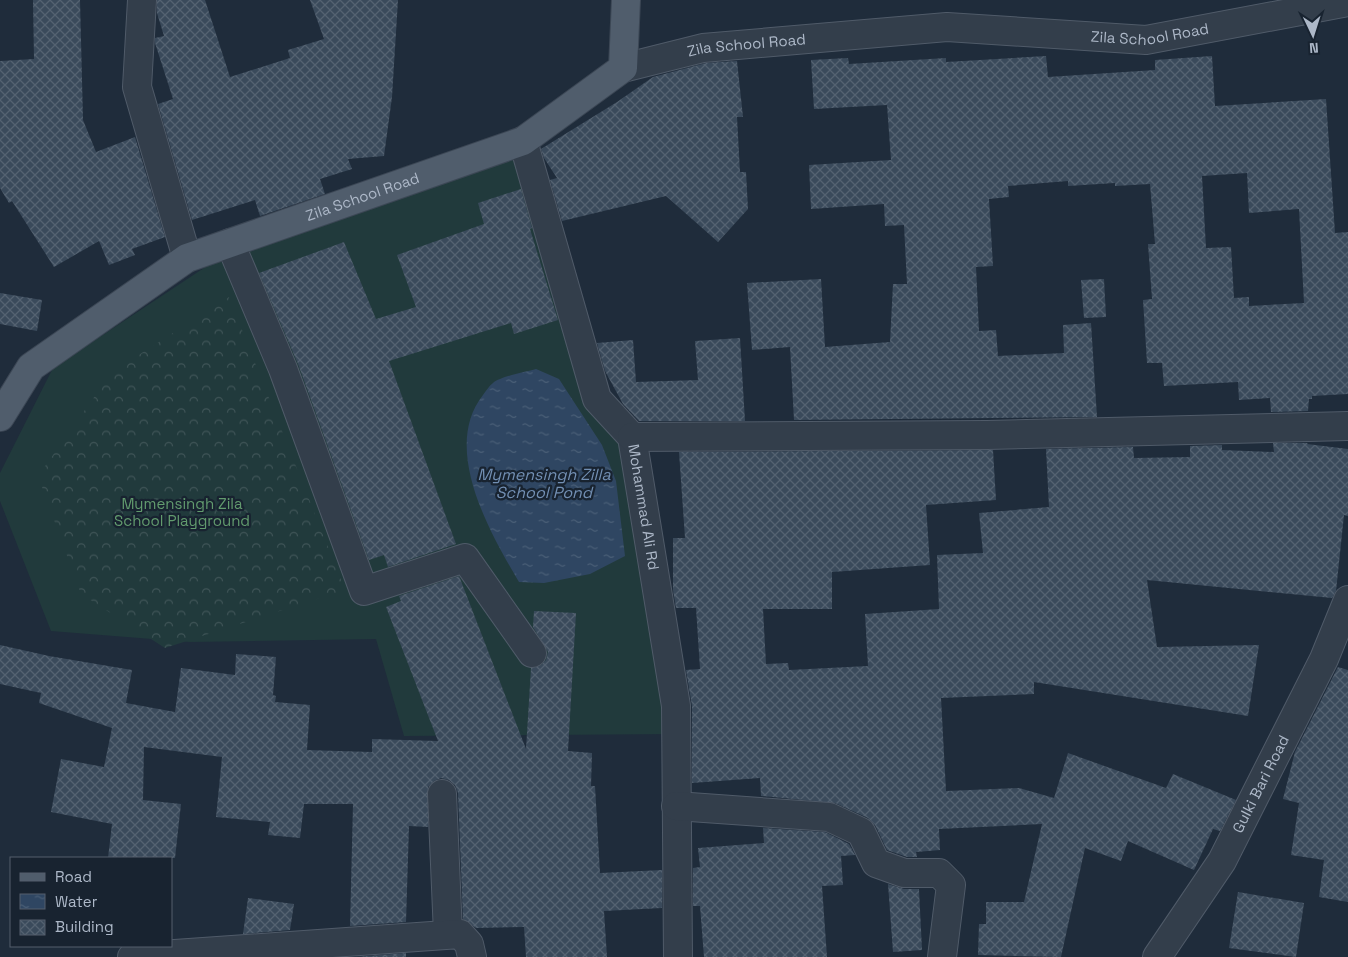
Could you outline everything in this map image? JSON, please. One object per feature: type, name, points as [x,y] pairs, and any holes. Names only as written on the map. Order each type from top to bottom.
[{"type":"main road","points":[[623,68],[626,0]]},
{"type":"main road","name":"Zila School Road","points":[[0,417],[30,367],[187,258],[523,141],[623,68]]},
{"type":"street","points":[[142,0],[137,87],[187,258]]},
{"type":"street","name":"Zila School Road","points":[[623,68],[703,48],[947,27],[1146,40],[1348,2]]},
{"type":"street","name":"Mohammad Ali Rd","points":[[523,141],[597,399],[632,437],[676,706],[678,957]]},
{"type":"street","points":[[230,243],[283,369],[364,591],[465,558],[532,653]]},
{"type":"street","points":[[632,437],[986,435],[1348,426]]},
{"type":"street","name":"Gulki Bari Road","points":[[1157,957],[1222,861],[1324,659],[1348,600]]},
{"type":"street","points":[[442,794],[448,934]]},
{"type":"street","points":[[676,806],[829,817],[861,832],[876,863],[904,873],[939,873],[951,885],[942,957]]},
{"type":"street","points":[[132,957],[398,948],[448,934],[460,934],[469,944],[472,957]]},
{"type":"green space","points":[[518,150],[623,444],[676,734],[404,736],[376,639],[190,642],[51,631],[0,501],[0,473],[53,368],[216,260]]},
{"type":"green space","name":"Mymensingh Zila School Playground","points":[[229,297],[345,590],[165,648],[81,594],[38,476],[112,372]]},
{"type":"water","name":"Mymensingh Zilla School Pond","points":[[536,369],[559,379],[602,445],[616,481],[625,556],[590,574],[544,583],[519,582],[495,540],[474,490],[468,465],[467,440],[471,416],[490,386],[502,378]]},
{"type":"building","points":[[33,0],[80,0],[83,120],[96,152],[135,137],[165,237],[132,249],[135,255],[109,265],[99,241],[54,267],[12,201],[9,203],[0,188],[0,61],[34,59]]},
{"type":"building","points":[[157,0],[205,0],[230,77],[290,58],[288,50],[324,39],[310,0],[398,0],[392,97],[384,156],[348,159],[352,169],[320,179],[325,194],[260,216],[255,200],[192,220],[158,104],[173,99],[155,43],[155,38],[164,36],[157,13]]},
{"type":"building","points":[[1046,56],[1048,77],[1155,70],[1155,60],[1212,56],[1215,106],[1326,99],[1335,233],[1348,232],[1348,394],[1312,396],[1312,399],[1309,399],[1308,411],[1271,412],[1270,398],[1239,400],[1238,382],[1164,386],[1162,363],[1147,363],[1143,300],[1152,299],[1148,244],[1155,244],[1150,184],[1115,186],[1115,183],[1068,186],[1068,181],[1008,186],[1009,197],[989,199],[993,266],[976,267],[979,331],[996,330],[998,356],[1064,353],[1063,325],[1091,323],[1097,417],[794,420],[790,347],[752,350],[747,283],[821,279],[825,347],[890,342],[893,284],[907,284],[904,225],[885,226],[884,204],[811,209],[809,165],[891,160],[887,105],[814,109],[811,60],[848,58],[849,64],[946,58],[946,62]],"holes":[[[1247,173],[1249,213],[1299,209],[1304,303],[1249,306],[1249,297],[1234,298],[1231,247],[1206,248],[1202,176]]]},
{"type":"building","points":[[737,61],[743,117],[737,117],[740,172],[746,172],[748,209],[718,242],[666,196],[562,221],[550,180],[557,178],[544,158],[541,149],[617,102],[653,77],[706,63]]},
{"type":"building","points":[[521,189],[532,228],[530,229],[558,320],[514,334],[511,323],[389,361],[456,544],[388,567],[384,555],[369,560],[298,364],[259,273],[344,242],[376,319],[416,307],[397,255],[484,224],[478,203]]},
{"type":"building","points":[[1104,279],[1106,317],[1084,318],[1081,280]]},
{"type":"building","points":[[0,293],[42,300],[37,331],[0,324]]},
{"type":"building","points":[[740,338],[745,421],[639,421],[623,404],[605,371],[597,343],[633,340],[636,382],[698,380],[695,341]]},
{"type":"building","points":[[1273,443],[1308,443],[1348,449],[1348,516],[1344,515],[1336,591],[1332,598],[1147,580],[1157,647],[1259,645],[1248,716],[1034,682],[1034,694],[941,698],[946,791],[1019,788],[1054,798],[1068,753],[1166,788],[1173,774],[1236,800],[1220,831],[1213,829],[1194,870],[1128,841],[1121,861],[1085,848],[1061,957],[978,955],[979,924],[986,924],[986,902],[1024,902],[1042,824],[939,829],[940,850],[916,852],[917,857],[907,857],[887,850],[875,825],[868,818],[835,803],[761,796],[760,778],[692,783],[692,706],[686,670],[700,669],[696,608],[676,608],[673,590],[673,538],[685,538],[679,452],[993,450],[996,500],[926,505],[930,565],[832,572],[832,609],[763,609],[766,664],[788,663],[789,670],[868,666],[865,614],[939,609],[937,555],[983,553],[979,513],[1049,507],[1046,449],[1133,447],[1134,458],[1190,457],[1190,446],[1222,445],[1222,450],[1274,452]]},
{"type":"building","points":[[459,576],[526,749],[531,668],[541,665],[546,660],[548,652],[533,627],[534,611],[576,613],[568,751],[592,753],[591,786],[595,786],[600,873],[662,870],[662,908],[604,911],[607,957],[526,957],[524,927],[476,928],[463,919],[458,793],[455,785],[449,780],[441,778],[434,781],[428,787],[428,827],[409,826],[406,922],[350,926],[353,804],[304,804],[300,838],[268,835],[270,822],[216,817],[222,757],[144,747],[143,800],[181,804],[175,858],[108,857],[112,824],[51,812],[61,759],[104,767],[112,728],[39,703],[41,693],[0,684],[0,645],[49,656],[132,670],[126,703],[175,712],[181,668],[235,675],[236,654],[276,657],[273,695],[276,696],[275,702],[310,705],[307,750],[372,752],[372,739],[438,741],[386,607],[401,601],[399,596]]},
{"type":"building","points":[[1338,667],[1348,670],[1348,902],[1319,897],[1324,860],[1291,855],[1299,803],[1283,799],[1295,752]]},
{"type":"building","points":[[763,828],[825,832],[849,844],[855,855],[841,856],[843,885],[822,886],[827,957],[704,957],[700,906],[693,906],[693,868],[700,867],[698,848],[764,843]]},
{"type":"building","points":[[888,884],[904,889],[919,889],[922,950],[893,952]]},
{"type":"building","points":[[1238,892],[1304,903],[1296,957],[1229,948]]},
{"type":"building","points":[[248,898],[294,904],[290,930],[243,934]]},
{"type":"building","points":[[406,953],[406,957],[355,957]]}]
